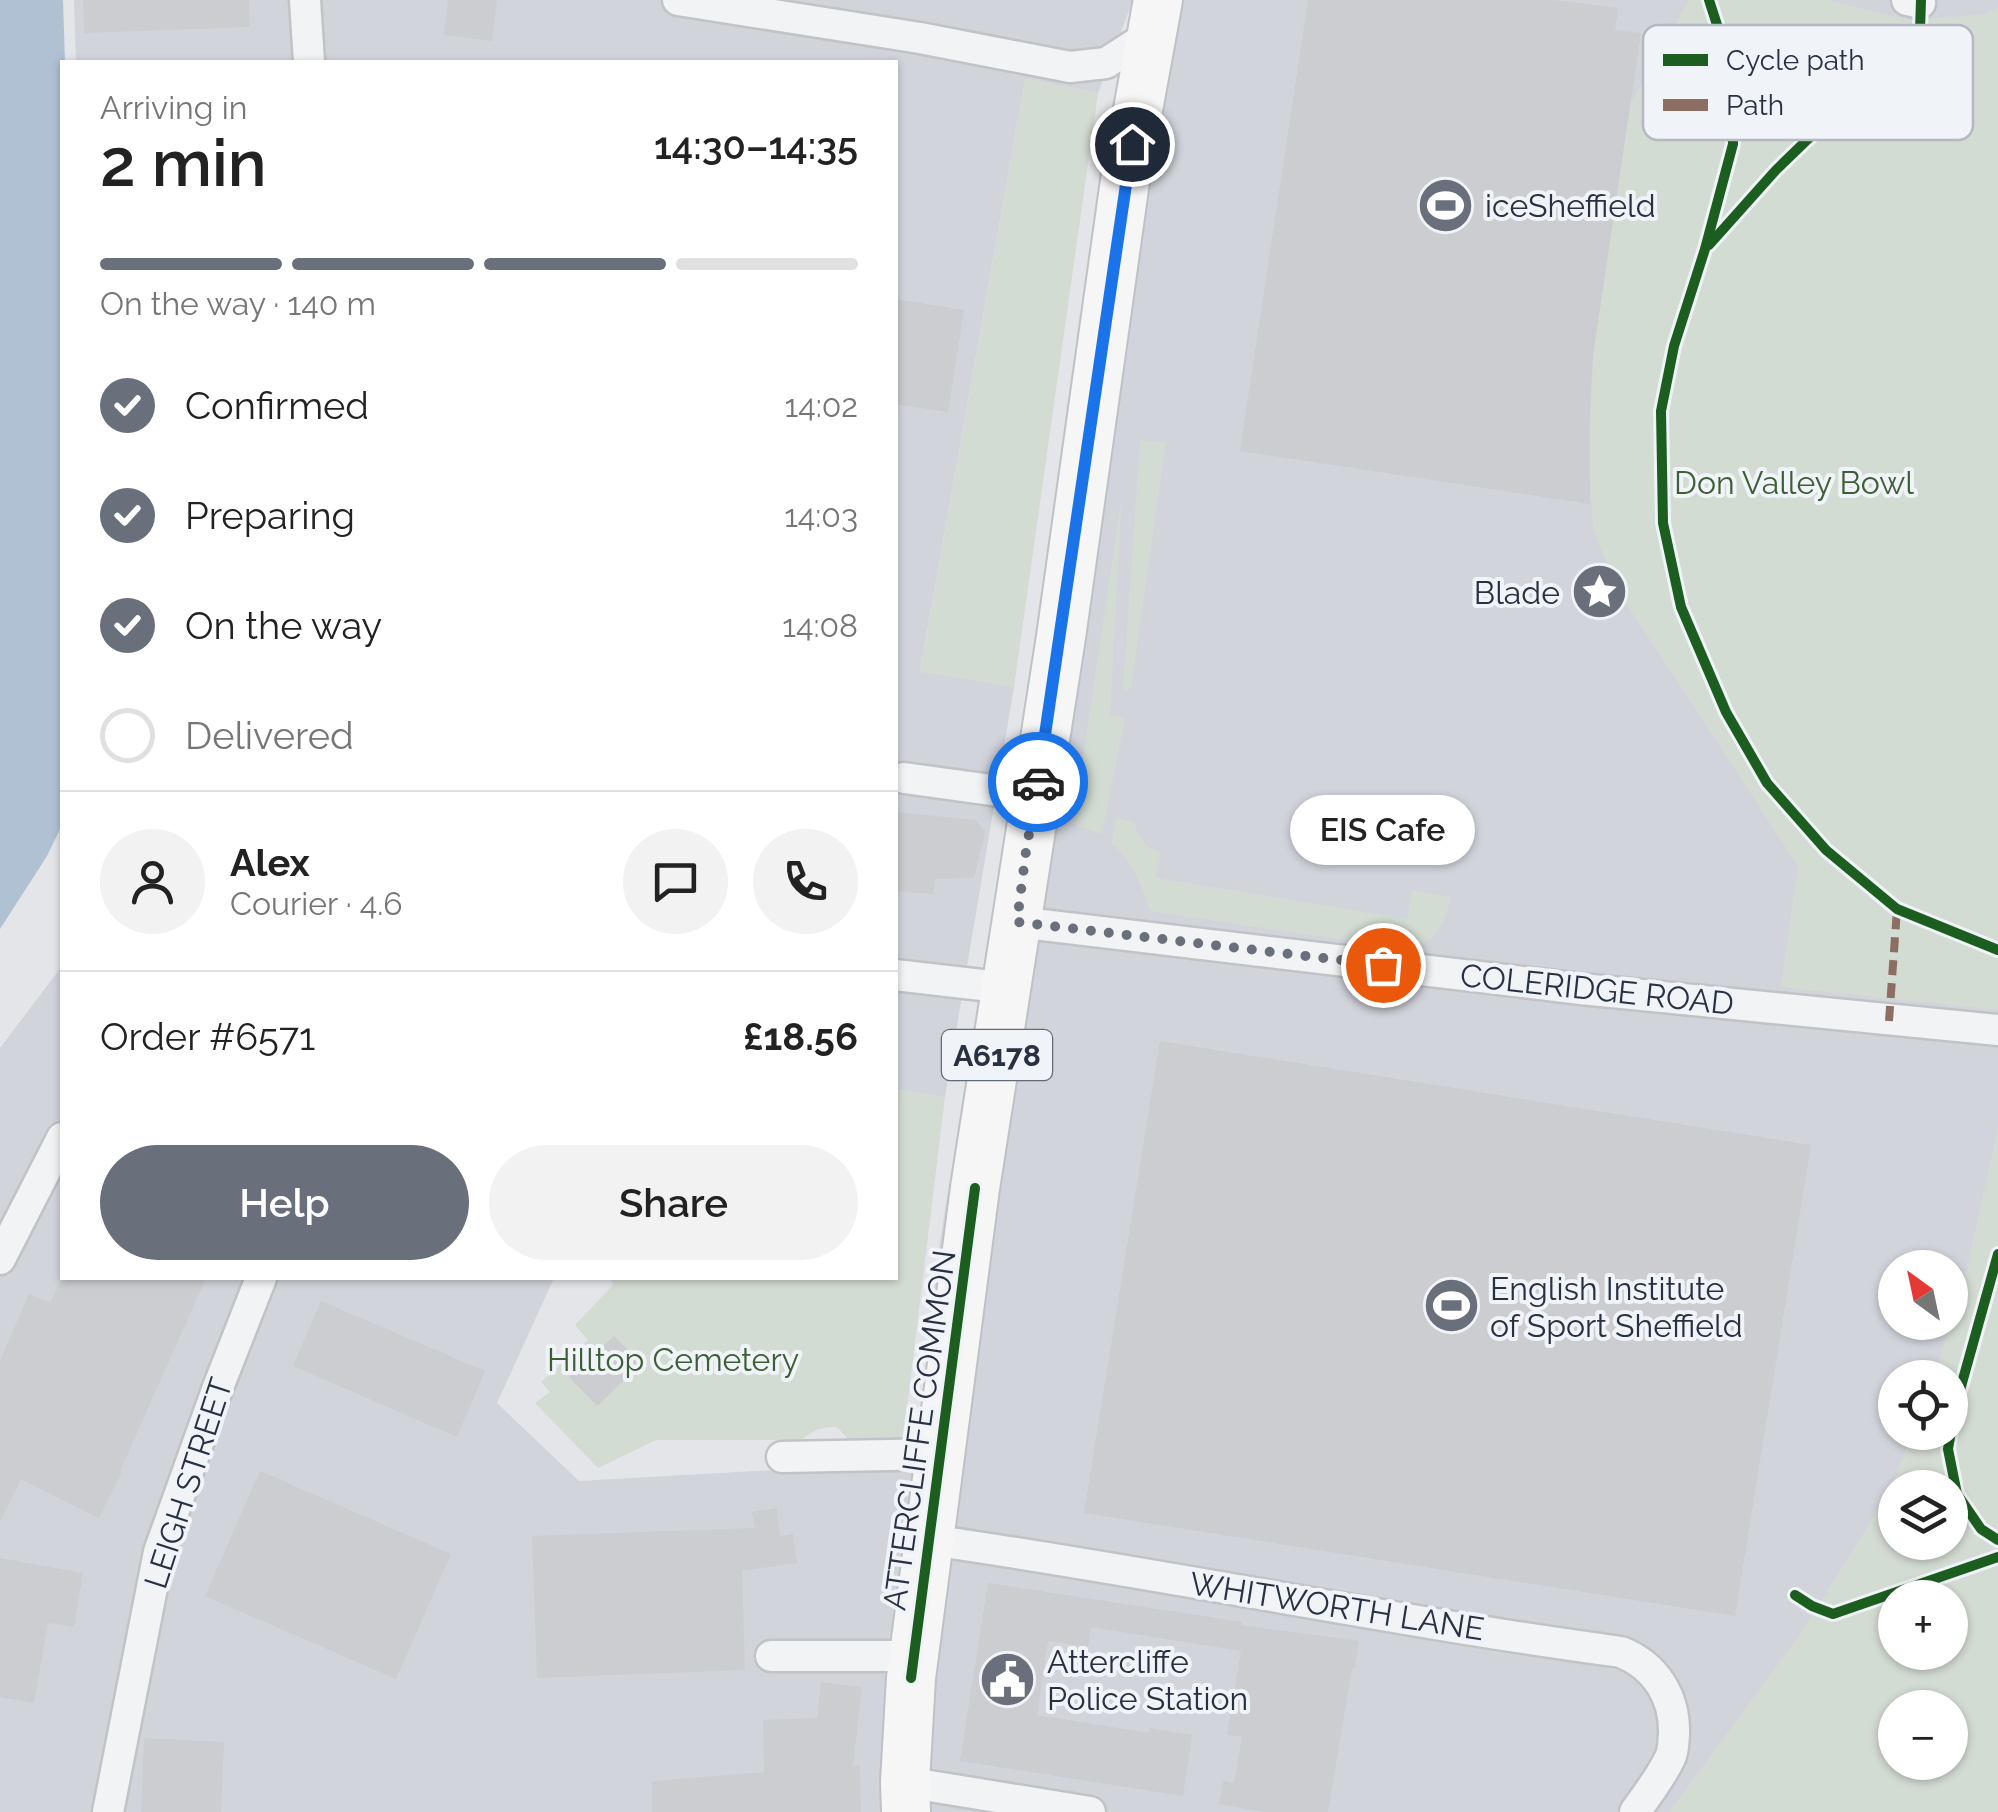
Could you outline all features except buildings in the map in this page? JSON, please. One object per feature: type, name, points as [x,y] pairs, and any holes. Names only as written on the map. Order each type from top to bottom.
[{"type":"main road","name":"ATTERCLIFFE COMMON","points":[[906,1797],[914,1656],[975,1188],[1066,604],[1125,182],[1154,17]]},
{"type":"street","points":[[306,0],[309,60]]},
{"type":"street","points":[[678,0],[920,38],[1070,68],[1106,62],[1154,17]]},
{"type":"street","points":[[904,778],[1036,796]]},
{"type":"street","name":"COLERIDGE ROAD","points":[[1017,922],[1581,989],[1998,1030]]},
{"type":"street","points":[[898,975],[1008,988]]},
{"type":"street","points":[[0,1259],[60,1142]]},
{"type":"street","name":"LEIGH STREET","points":[[108,1812],[159,1552],[260,1280]]},
{"type":"street","points":[[782,1457],[942,1454]]},
{"type":"street","name":"WHITWORTH LANE","points":[[930,1540],[1621,1652],[1638,1659],[1656,1676],[1674,1717],[1673,1754],[1635,1812]]},
{"type":"street","points":[[771,1656],[914,1656]]},
{"type":"street","points":[[906,1797],[1090,1812]]},
{"type":"shaded area","points":[[74,0],[1133,0],[1098,93],[1025,79],[920,671],[1014,687],[945,1097],[898,1089],[898,60],[76,60]]},
{"type":"shaded area","points":[[1139,0],[1998,0],[1998,1812],[0,1812],[0,1048],[60,969],[60,1280],[553,1280],[497,1403],[579,1481],[917,1462],[935,1273]]},
{"type":"green space","name":"Don Valley Bowl","points":[[1689,0],[1827,0],[1912,21],[1984,14],[1998,7],[1998,1010],[1781,987],[1798,866],[1615,586],[1593,528],[1589,455],[1593,355],[1630,105],[1643,82],[1643,140],[1973,140],[1973,25],[1675,25]]},
{"type":"green space","points":[[1025,79],[1098,93],[1014,687],[920,672]]},
{"type":"green space","points":[[1140,440],[1166,442],[1128,690],[1123,689]]},
{"type":"green space","points":[[1122,495],[1110,715],[1125,718],[1102,834],[1077,826],[1075,812]]},
{"type":"green space","points":[[1116,818],[1134,822],[1143,841],[1161,853],[1156,878],[1407,919],[1412,890],[1451,897],[1437,932],[1424,942],[1403,949],[1150,911],[1131,866],[1112,844]]},
{"type":"green space","name":"Hilltop Cemetery","points":[[898,1089],[945,1097],[903,1441],[849,1440],[837,1427],[818,1430],[801,1440],[656,1440],[598,1468],[535,1403],[550,1392],[541,1382],[588,1340],[575,1325],[613,1285],[612,1280],[898,1280]]},
{"type":"green space","points":[[1998,1127],[1998,1812],[1669,1812],[1799,1636],[1878,1510],[1878,1560],[1968,1560],[1968,1470],[1897,1470],[1906,1450],[1968,1450],[1968,1360],[1939,1360],[1945,1340],[1968,1340],[1968,1264]]},
{"type":"water","points":[[0,0],[63,0],[60,829],[0,929]]},
{"type":"marked path","points":[[1889,1021],[1897,909]]},
{"type":"cycle path","points":[[1709,0],[1717,25]]},
{"type":"cycle path","points":[[1920,25],[1921,0]]},
{"type":"cycle path","points":[[1733,140],[1705,249],[1674,346],[1661,411],[1663,523],[1681,607],[1726,712],[1767,783],[1826,850],[1897,909],[1998,950]]},
{"type":"cycle path","points":[[1709,245],[1807,140]]},
{"type":"cycle path","points":[[911,1678],[975,1188]]},
{"type":"cycle path","points":[[1998,1254],[1955,1408],[1948,1449],[1957,1494],[1981,1529],[1998,1540]]},
{"type":"cycle path","points":[[1795,1595],[1833,1614],[1998,1557]]},
{"type":"way so far","points":[[1038,782],[1017,922],[1383,965]]},
{"type":"place","name":"iceSheffield","points":[[1446,205]]},
{"type":"place","name":"Blade","points":[[1599,592]]},
{"type":"place","name":"EIS Cafe","points":[[1383,965]]},
{"type":"place","name":"English Institute of Sport Sheffield","points":[[1451,1306]]},
{"type":"place","name":"Attercliffe Police Station","points":[[1008,1679]]},
{"type":"route","points":[[1038,782],[1132,144]]}]
